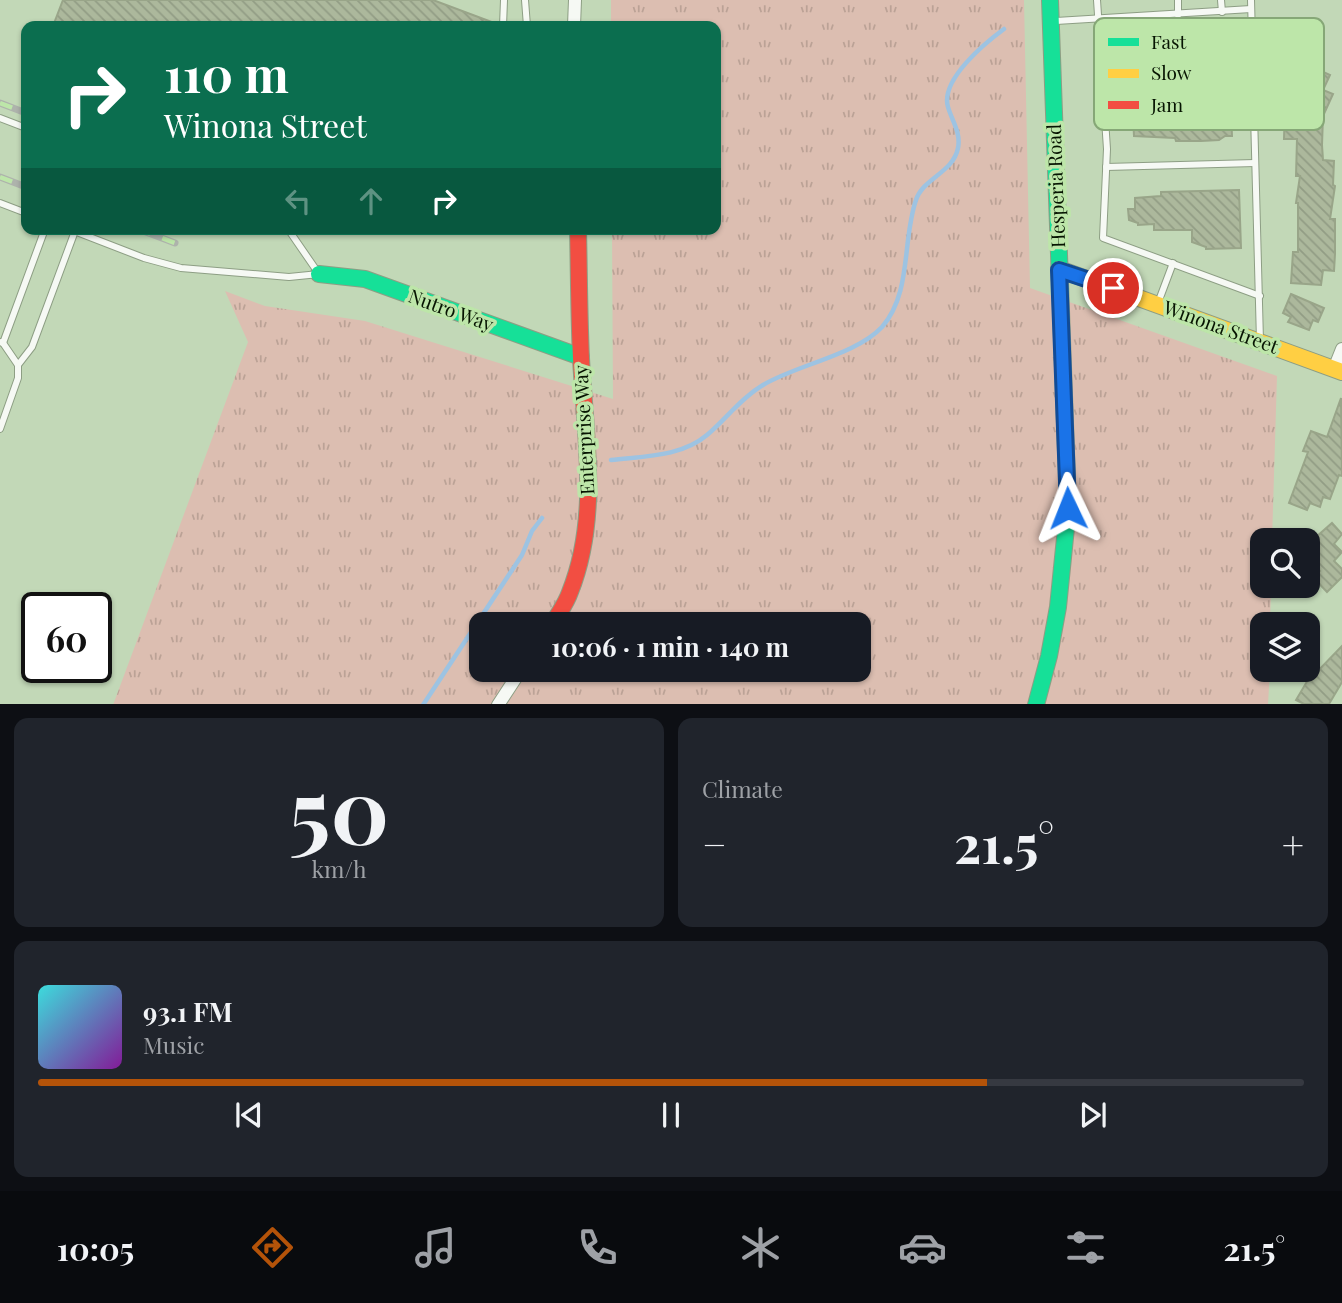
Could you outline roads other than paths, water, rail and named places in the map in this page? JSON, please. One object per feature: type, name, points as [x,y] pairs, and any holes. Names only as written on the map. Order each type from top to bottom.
[{"type":"street","points":[[574,21],[575,0]]},
{"type":"street","name":"Hesperia Road","points":[[1036,704],[1052,643],[1063,576],[1068,508],[1050,0]]},
{"type":"street","name":"Enterprise Way","points":[[561,612],[574,586],[586,526],[588,492],[578,235]]},
{"type":"street","name":"Winona Street","points":[[1059,270],[1158,303],[1338,370]]},
{"type":"street","name":"Nutro Way","points":[[319,274],[366,279],[581,357]]},
{"type":"street","points":[[1338,370],[1342,349]]},
{"type":"street","points":[[499,704],[513,682]]},
{"type":"lane","points":[[503,0],[503,21]]},
{"type":"lane","points":[[525,0],[527,21]]},
{"type":"lane","points":[[1097,0],[1100,18]]},
{"type":"lane","points":[[1178,0],[1178,15]]},
{"type":"lane","points":[[1222,0],[1222,12]]},
{"type":"lane","points":[[1251,0],[1251,18]]},
{"type":"lane","points":[[1120,18],[1251,9]]},
{"type":"lane","points":[[1050,21],[1094,19]]},
{"type":"lane","points":[[0,118],[21,126]]},
{"type":"lane","points":[[1106,130],[1103,238],[1260,296]]},
{"type":"lane","points":[[1254,130],[1260,341]]},
{"type":"lane","points":[[1106,167],[1255,163]]},
{"type":"lane","points":[[0,203],[21,211]]},
{"type":"lane","points":[[0,429],[18,378],[18,365],[2,343],[43,235]]},
{"type":"lane","points":[[18,365],[32,347],[70,235]]},
{"type":"lane","points":[[85,235],[144,258],[181,268],[289,277],[319,274],[292,235]]},
{"type":"lane","points":[[1158,303],[1173,263]]},
{"type":"waterway","points":[[611,460],[662,454],[686,448],[707,435],[763,385],[857,345],[882,327],[898,298],[916,200],[925,186],[950,164],[958,148],[957,132],[948,107],[947,96],[951,85],[966,63],[1004,29]]},
{"type":"waterway","points":[[424,704],[522,555],[532,531],[542,518]]},
{"type":"railway","points":[[0,103],[21,111]]},
{"type":"railway","points":[[0,177],[21,185]]},
{"type":"railway","points":[[154,235],[175,243]]}]
